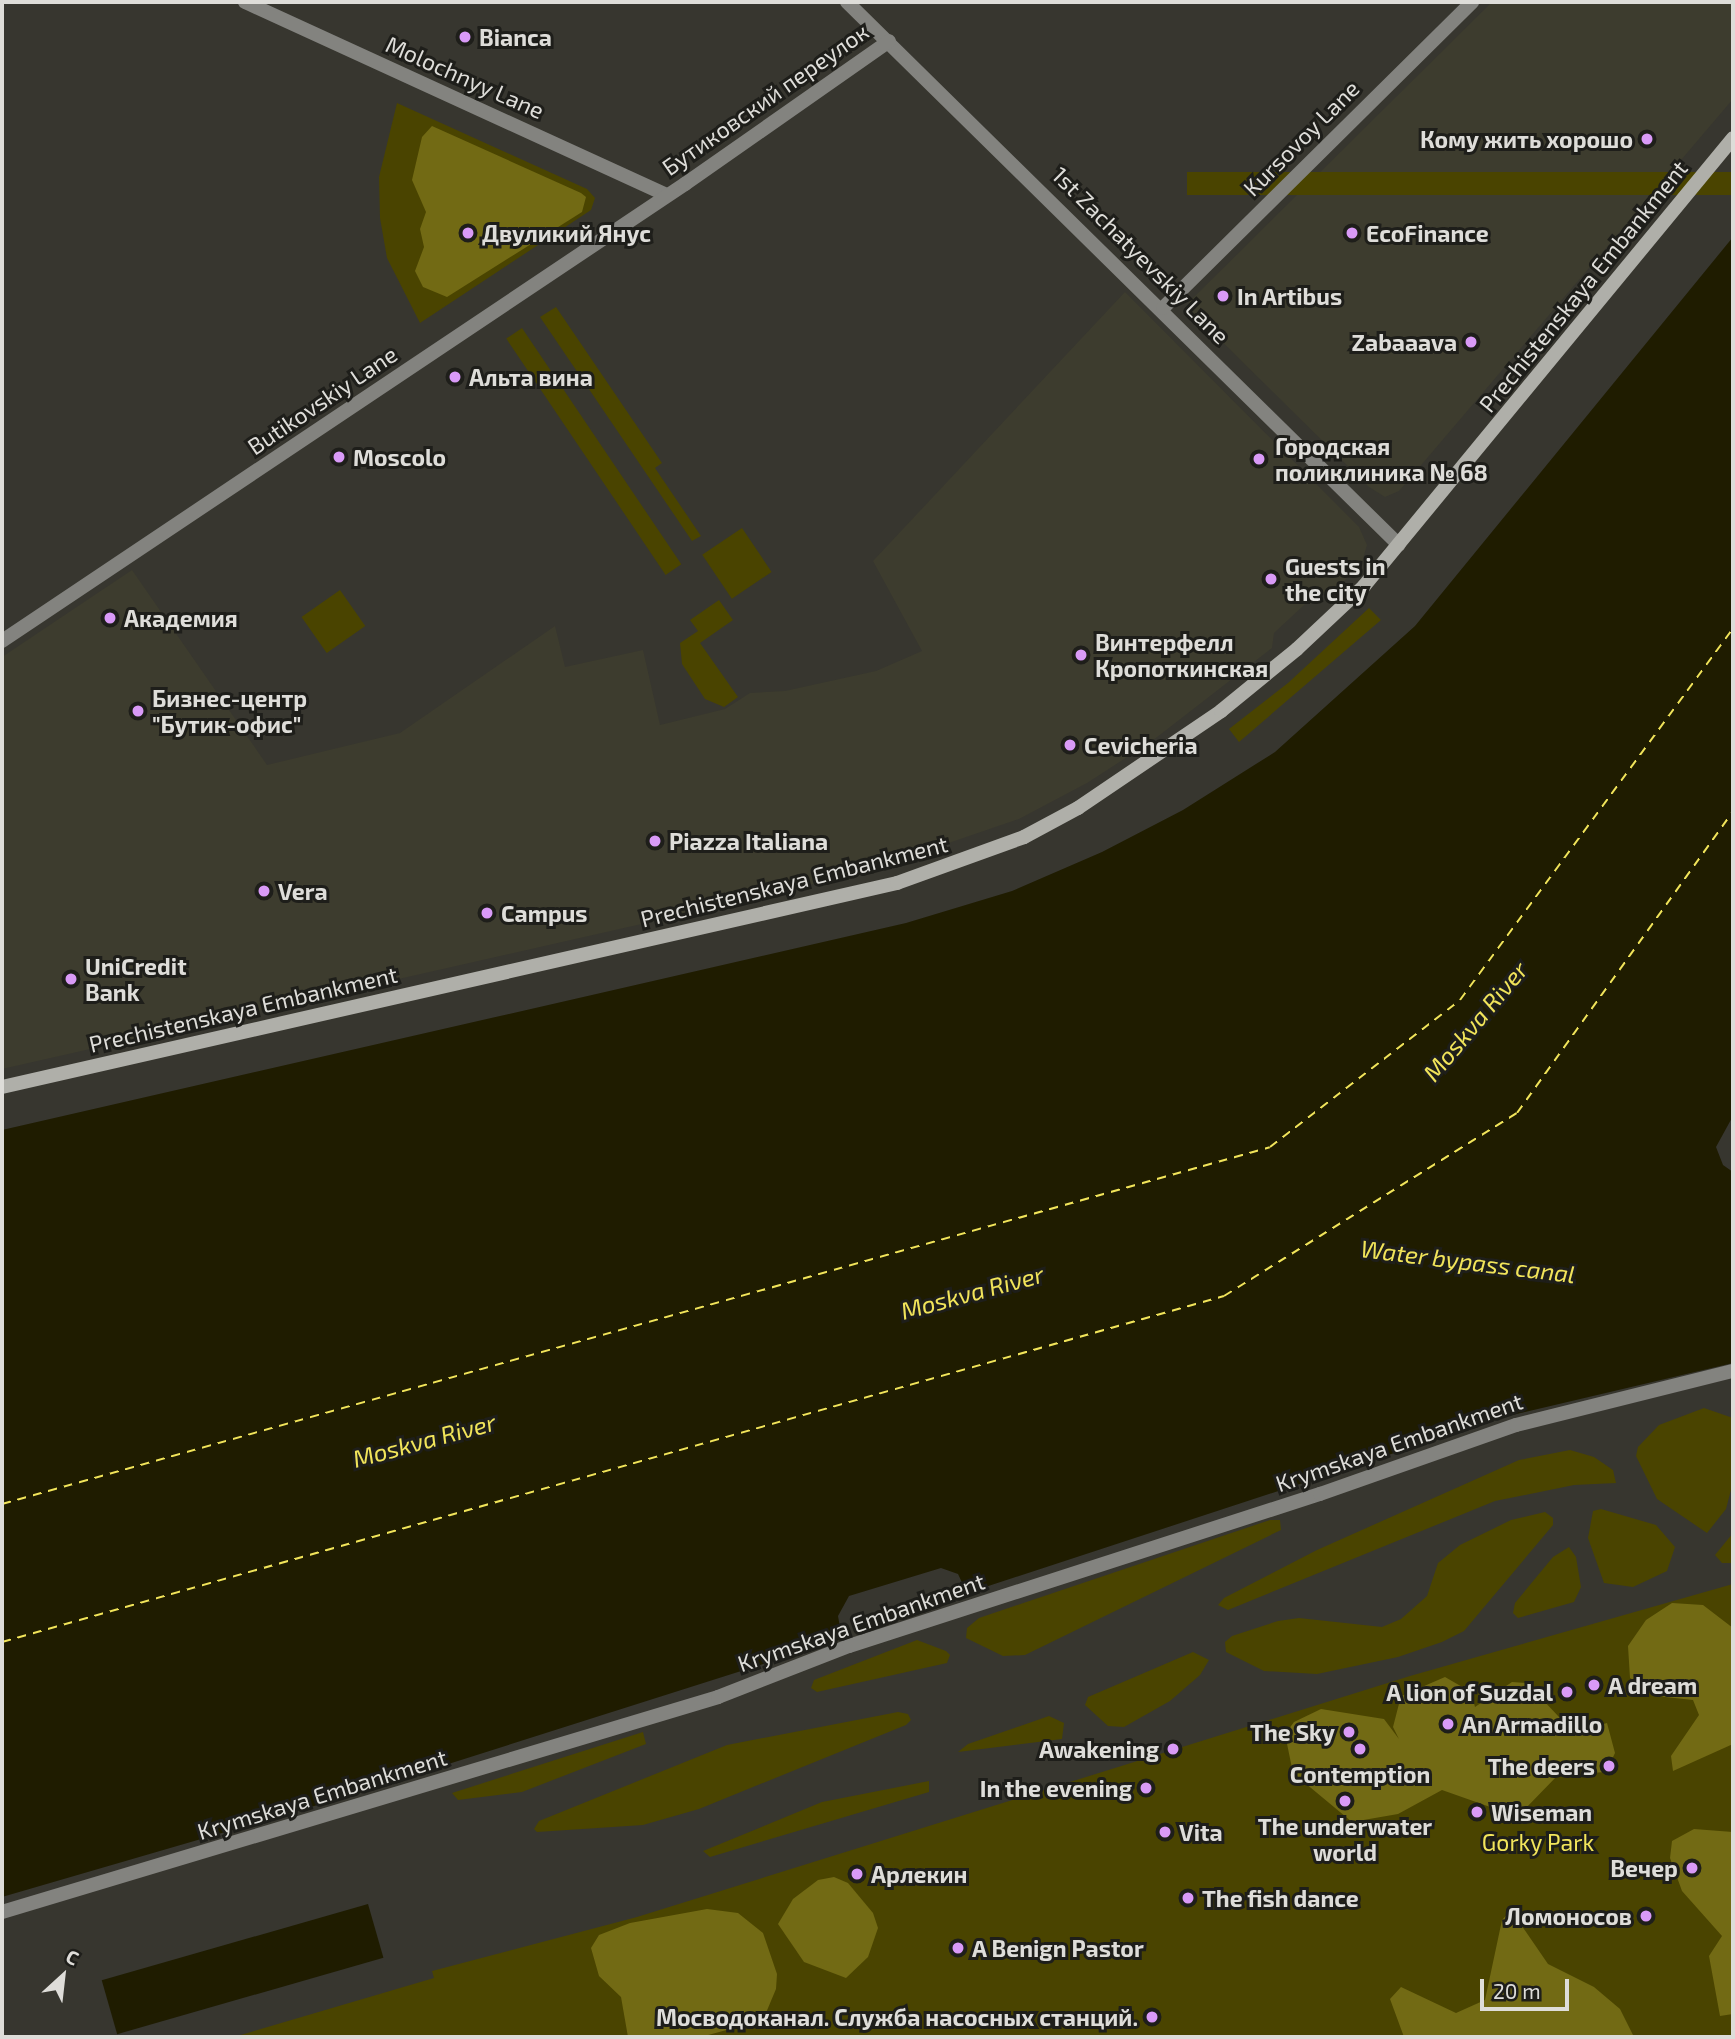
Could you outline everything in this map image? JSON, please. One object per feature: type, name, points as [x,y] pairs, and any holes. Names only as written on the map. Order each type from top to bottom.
[{"type":"main road","name":"Prechistenskaya Embankment","points":[[2,1087],[797,908],[950,866],[1035,831],[1146,765],[1297,649],[1399,545],[1733,138]]},
{"type":"street","name":"Molochnyy Lane","points":[[245,2],[667,195]]},
{"type":"street","name":"1st Zachatyevskiy Lane","points":[[847,2],[1163,308],[1399,545]]},
{"type":"street","name":"Kursovoy Lane","points":[[1163,308],[1472,2]]},
{"type":"street","name":"Бутиковский переулок","points":[[667,195],[889,41]]},
{"type":"street","name":"Butikovskiy Lane","points":[[2,641],[667,195]]},
{"type":"street","name":"Krymskaya Embankment","points":[[2,1912],[718,1697],[849,1646],[1320,1494],[1516,1425],[1733,1371]]},
{"type":"shaded area","points":[[1492,2],[1733,2],[1733,99],[1399,491],[1385,497],[1369,487],[1190,310],[1189,302]]},
{"type":"shaded area","points":[[432,126],[581,193],[586,197],[582,212],[447,297],[423,287],[415,271],[424,247],[420,229],[426,212],[412,180],[422,137]]},
{"type":"shaded area","points":[[1125,292],[1359,527],[1367,545],[1362,562],[1332,594],[1316,594],[1274,633],[1272,648],[1152,741],[1087,783],[1019,819],[899,860],[791,890],[2,1069],[2,657],[132,570],[267,765],[400,733],[555,626],[565,667],[643,650],[660,725],[725,709],[750,693],[785,691],[876,671],[922,651],[873,561]]},
{"type":"shaded area","points":[[1672,1603],[1703,1605],[1733,1628],[1733,1744],[1673,1771],[1671,1756],[1699,1715],[1693,1700],[1656,1696],[1630,1678],[1628,1646],[1646,1620]]},
{"type":"shaded area","points":[[1445,1677],[1471,1692],[1475,1707],[1512,1682],[1527,1683],[1559,1717],[1586,1729],[1607,1723],[1615,1753],[1606,1772],[1558,1775],[1525,1809],[1493,1808],[1442,1790],[1398,1814],[1352,1822],[1293,1773],[1285,1734],[1294,1722],[1321,1709],[1384,1719],[1399,1739],[1393,1727],[1401,1696]]},
{"type":"shaded area","points":[[1694,1829],[1733,1832],[1733,2014],[1720,2016],[1709,1956],[1722,1936],[1682,1891],[1670,1858],[1672,1841]]},
{"type":"shaded area","points":[[834,1877],[848,1883],[873,1913],[878,1928],[868,1957],[846,1978],[804,1962],[778,1924],[793,1899],[818,1880]]},
{"type":"shaded area","points":[[707,1909],[738,1913],[763,1933],[777,1974],[776,1989],[763,2020],[701,2037],[628,2037],[621,1997],[599,1976],[591,1948],[599,1935],[630,1923]]},
{"type":"shaded area","points":[[1511,1910],[1548,1964],[1594,1987],[1620,2009],[1634,2037],[1404,2037],[1390,1999],[1401,1987],[1456,2013],[1485,2000],[1502,1920]]},
{"type":"green space","points":[[397,103],[587,189],[595,198],[591,210],[420,323],[387,258],[380,218],[379,177]]},
{"type":"green space","points":[[1187,172],[1733,172],[1733,195],[1187,195]]},
{"type":"green space","points":[[556,307],[662,463],[655,468],[701,536],[692,541],[540,317]]},
{"type":"green space","points":[[522,328],[681,564],[666,575],[506,339]]},
{"type":"green space","points":[[742,528],[772,572],[732,599],[702,555]]},
{"type":"green space","points":[[340,590],[365,626],[327,653],[301,617]]},
{"type":"green space","points":[[719,600],[733,620],[700,643],[738,697],[724,707],[705,699],[682,664],[680,643],[698,631],[690,620]]},
{"type":"green space","points":[[1369,608],[1381,620],[1239,742],[1229,729],[1288,683]]},
{"type":"green space","points":[[1704,1408],[1733,1418],[1733,1482],[1726,1509],[1707,1533],[1657,1499],[1636,1456],[1638,1447],[1659,1425]]},
{"type":"green space","points":[[1570,1450],[1594,1457],[1613,1470],[1616,1483],[1574,1485],[1495,1501],[1228,1610],[1218,1605],[1224,1598],[1317,1550],[1519,1460]]},
{"type":"green space","points":[[1601,1509],[1656,1525],[1675,1547],[1667,1571],[1633,1587],[1604,1583],[1588,1538],[1593,1511]]},
{"type":"green space","points":[[1545,1512],[1553,1518],[1553,1525],[1464,1631],[1442,1642],[1398,1657],[1317,1674],[1264,1671],[1226,1652],[1225,1642],[1232,1636],[1278,1621],[1299,1618],[1382,1627],[1401,1619],[1427,1596],[1438,1563],[1460,1545],[1511,1520]]},
{"type":"green space","points":[[1270,1520],[1280,1520],[1281,1530],[1025,1655],[1003,1656],[966,1638],[967,1628],[979,1618]]},
{"type":"green space","points":[[1733,1533],[1733,1563],[1722,1563],[1715,1555]]},
{"type":"green space","points":[[1569,1547],[1576,1557],[1581,1587],[1574,1602],[1518,1618],[1513,1613],[1515,1603],[1553,1557]]},
{"type":"green space","name":"Gorky Park","points":[[1733,1584],[1733,2037],[234,2037],[434,1978],[432,1971],[637,1917],[1410,1676]]},
{"type":"green space","points":[[917,1640],[946,1651],[950,1655],[947,1663],[817,1692],[811,1688],[814,1680]]},
{"type":"green space","points":[[1193,1652],[1209,1660],[1200,1675],[1170,1701],[1124,1727],[1108,1726],[1085,1705],[1088,1697]]},
{"type":"green space","points":[[898,1712],[908,1714],[911,1720],[906,1725],[699,1809],[643,1825],[537,1832],[534,1829],[539,1821],[727,1745]]},
{"type":"green space","points":[[1049,1716],[1064,1723],[1062,1739],[958,1752],[968,1744]]},
{"type":"green space","points":[[643,1732],[646,1744],[522,1792],[458,1800],[452,1793]]},
{"type":"green space","points":[[929,1781],[929,1792],[710,1857],[703,1851],[822,1802]]},
{"type":"water","points":[[1733,237],[1733,1116],[1716,1147],[1723,1165],[1733,1172],[1733,1363],[1504,1417],[967,1593],[958,1574],[941,1568],[849,1596],[838,1616],[842,1639],[338,1799],[2,1897],[2,1130],[906,923],[1012,891],[1102,852],[1183,810],[1275,752],[1415,626]]},
{"type":"water","points":[[368,1904],[383,1958],[117,2034],[102,1980]]},
{"type":"ferry route","points":[[2,1504],[1270,1147],[1460,1000],[1733,628]]},
{"type":"ferry route","points":[[2,1642],[1224,1296],[1517,1113],[1733,811]]},
{"type":"place","name":"Bianca","points":[[465,37]]},
{"type":"place","name":"Кому жить хорошо","points":[[1647,139]]},
{"type":"place","name":"Двуликий Янус","points":[[468,233]]},
{"type":"place","name":"EcoFinance","points":[[1352,233]]},
{"type":"place","name":"In Artibus","points":[[1223,296]]},
{"type":"place","name":"Zabaaava","points":[[1471,342]]},
{"type":"place","name":"Альта вина","points":[[455,377]]},
{"type":"place","name":"Moscolo","points":[[339,457]]},
{"type":"place","name":"Городская поликлиника № 68","points":[[1259,459]]},
{"type":"place","name":"Guests in thе city","points":[[1271,579]]},
{"type":"place","name":"Академия","points":[[110,618]]},
{"type":"place","name":"Винтерфелл Кропоткинская","points":[[1081,655]]},
{"type":"place","name":"Бизнес-центр \"Бутик-офис\"","points":[[138,711]]},
{"type":"place","name":"Cevicheria","points":[[1070,745]]},
{"type":"place","name":"Piazza Italiana","points":[[655,841]]},
{"type":"place","name":"Vera","points":[[264,891]]},
{"type":"place","name":"Campus","points":[[487,913]]},
{"type":"place","name":"UniCredit Bank","points":[[71,979]]},
{"type":"place","name":"A dream","points":[[1594,1685]]},
{"type":"place","name":"A lion of Suzdal","points":[[1567,1692]]},
{"type":"place","name":"An Armadillo","points":[[1448,1724]]},
{"type":"place","name":"The Sky","points":[[1349,1732]]},
{"type":"place","name":"Awakening","points":[[1173,1749]]},
{"type":"place","name":"Contemption","points":[[1360,1749]]},
{"type":"place","name":"The deers","points":[[1609,1766]]},
{"type":"place","name":"In the evening","points":[[1146,1788]]},
{"type":"place","name":"The underwater world","points":[[1345,1801]]},
{"type":"place","name":"Wiseman","points":[[1477,1812]]},
{"type":"place","name":"Vita","points":[[1165,1832]]},
{"type":"place","name":"Вечер","points":[[1692,1868]]},
{"type":"place","name":"Арлекин","points":[[857,1874]]},
{"type":"place","name":"The fish dance","points":[[1188,1898]]},
{"type":"place","name":"Ломоносов","points":[[1646,1916]]},
{"type":"place","name":"A Benign Pastor","points":[[958,1948]]},
{"type":"place","name":"Мосводоканал. Служба насосных станций.","points":[[1152,2017]]},
{"type":"water label","name":"Moskva River","points":[[1475,1021]]},
{"type":"water label","name":"Water bypass canal","points":[[1468,1261]]},
{"type":"water label","name":"Moskva River","points":[[972,1292]]},
{"type":"water label","name":"Moskva River","points":[[424,1440]]}]
